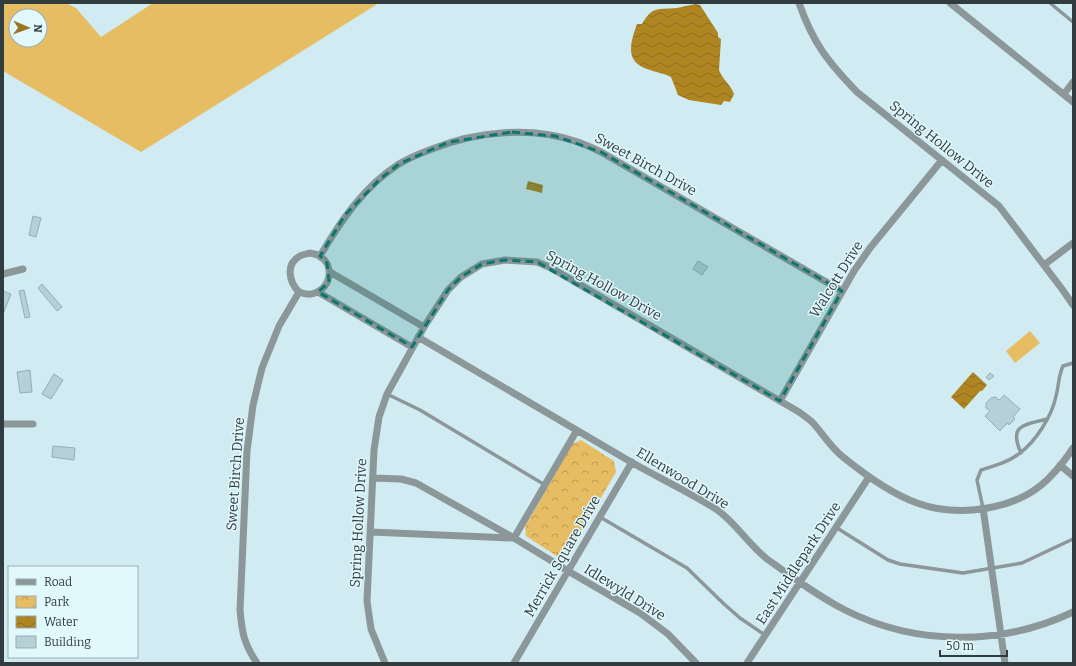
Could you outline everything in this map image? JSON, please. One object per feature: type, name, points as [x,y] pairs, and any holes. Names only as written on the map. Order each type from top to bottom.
[{"type":"street","name":"Spring Hollow Drive","points":[[799,3],[812,36],[836,71],[857,92],[999,206],[1073,305]]},
{"type":"street","points":[[950,3],[1073,102]]},
{"type":"street","points":[[1064,94],[1073,82]]},
{"type":"street","name":"Sweet Birch Drive","points":[[320,256],[345,215],[380,179],[399,164],[449,142],[482,135],[512,132],[555,136],[578,142],[601,152],[842,291]]},
{"type":"street","name":"Walcott Drive","points":[[780,401],[854,271],[870,248],[942,160]]},
{"type":"street","points":[[1044,265],[1073,243]]},
{"type":"street","points":[[310,253],[320,256],[327,263],[330,272],[329,282],[323,290],[314,294],[299,292],[290,281],[289,271],[293,262],[300,256],[310,253]]},
{"type":"street","name":"Spring Hollow Drive","points":[[384,663],[371,629],[367,601],[374,450],[379,417],[386,394],[412,347],[448,290],[460,277],[482,264],[504,260],[537,262],[551,268],[799,412],[812,422],[842,456],[869,477],[892,491],[917,503],[944,510],[963,511],[1004,504],[1026,494],[1048,480],[1073,448]]},
{"type":"street","points":[[3,274],[23,269]]},
{"type":"street","points":[[330,272],[424,327]]},
{"type":"street","name":"Sweet Birch Drive","points":[[257,663],[242,634],[240,610],[247,451],[253,405],[262,368],[279,326],[299,292]]},
{"type":"street","points":[[318,292],[412,347]]},
{"type":"street","name":"Ellenwood Drive","points":[[418,337],[717,510],[732,522],[765,557],[800,582],[845,610],[897,629],[950,637],[1001,634],[1042,625],[1073,612]]},
{"type":"street","points":[[3,424],[33,424]]},
{"type":"street","points":[[514,538],[577,430]]},
{"type":"street","name":"Merrick Square Drive","points":[[514,663],[632,462]]},
{"type":"street","points":[[1060,465],[1073,476]]},
{"type":"street","name":"East Middlepark Drive","points":[[747,663],[837,528],[869,477]]},
{"type":"street","name":"Idlewyld Drive","points":[[373,478],[401,479],[416,483],[514,538],[640,613],[668,634],[696,663]]},
{"type":"street","points":[[983,508],[1005,663]]},
{"type":"street","name":"Idlewyld Drive","points":[[371,532],[514,538]]},
{"type":"lane","points":[[1050,3],[1073,22]]},
{"type":"lane","points":[[983,508],[977,480],[980,470],[1008,461],[1021,453],[1047,419],[1056,396],[1059,375],[1063,366],[1073,363]]},
{"type":"lane","points":[[386,394],[420,410],[545,485]]},
{"type":"lane","points":[[1021,453],[1016,443],[1016,434],[1018,430],[1022,426],[1032,422],[1047,419]]},
{"type":"lane","points":[[600,517],[688,568],[740,618],[766,635]]},
{"type":"lane","points":[[837,528],[888,560],[900,564],[963,573],[1022,564],[1073,539]]},
{"type":"highlighted area","points":[[512,132],[555,136],[601,152],[842,291],[780,401],[537,262],[505,260],[482,264],[461,277],[448,290],[412,347],[318,292],[329,282],[327,263],[320,256],[345,215],[380,179],[399,164],[449,142]]},
{"type":"green space","points":[[3,3],[66,3],[76,8],[101,37],[153,3],[379,3],[141,152],[3,71]]},
{"type":"green space","points":[[1030,331],[1040,343],[1015,363],[1006,351]]},
{"type":"green space","points":[[581,440],[614,461],[616,472],[568,554],[558,557],[526,536],[525,527],[572,444]]},
{"type":"water","points":[[696,4],[700,5],[718,33],[718,37],[721,39],[719,70],[734,94],[730,102],[724,101],[721,105],[689,100],[678,95],[671,77],[642,67],[636,63],[631,52],[632,39],[637,24],[642,24],[653,11]]},
{"type":"water","points":[[528,181],[543,185],[542,193],[526,189]]},
{"type":"water","points":[[973,372],[987,385],[964,409],[951,397]]},
{"type":"building","points":[[33,216],[41,218],[36,237],[29,235]]},
{"type":"building","points":[[698,261],[708,267],[702,275],[693,269]]},
{"type":"building","points":[[42,284],[62,307],[57,311],[38,288]]},
{"type":"building","points":[[24,290],[30,317],[25,318],[19,291]]},
{"type":"building","points":[[3,291],[11,294],[3,314]]},
{"type":"building","points":[[30,370],[32,392],[20,393],[17,372]]},
{"type":"building","points":[[990,373],[994,376],[989,380],[986,377]]},
{"type":"building","points":[[54,374],[63,380],[51,399],[42,394]]},
{"type":"building","points":[[1004,395],[1020,409],[1013,417],[1015,419],[1009,425],[1008,423],[1003,427],[1000,431],[985,416],[990,411],[986,408],[986,403],[991,398],[996,397],[998,400]]},
{"type":"building","points":[[53,446],[75,448],[74,460],[52,457]]}]
